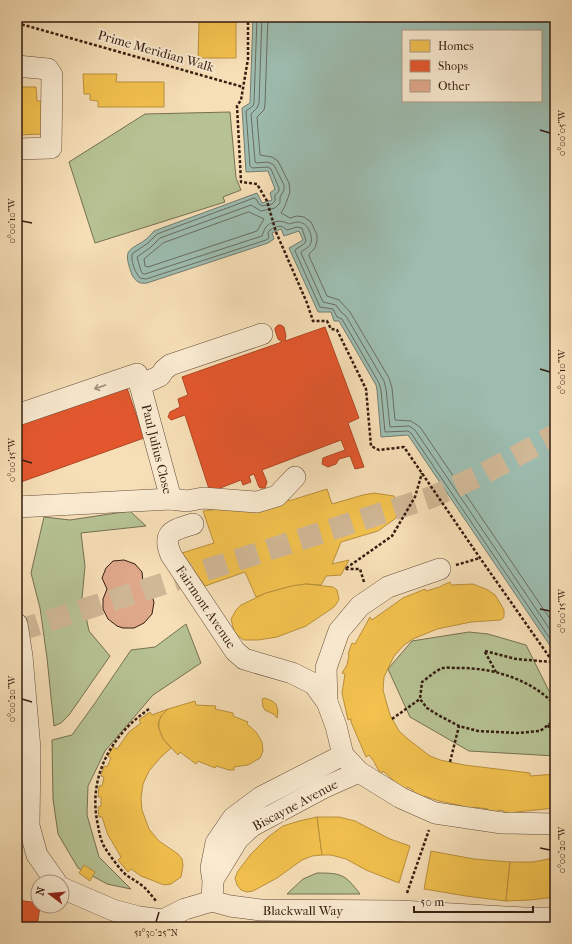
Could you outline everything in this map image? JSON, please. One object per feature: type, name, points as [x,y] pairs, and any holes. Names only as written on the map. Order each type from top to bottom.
[{"type":"street","points":[[17,66],[48,69],[52,75],[51,148],[17,149]]},
{"type":"street","points":[[17,415],[137,374],[140,385],[160,376],[170,365],[262,334]]},
{"type":"street","name":"Paul Julius Close","points":[[17,507],[171,498],[140,385]]},
{"type":"street","points":[[171,498],[186,501],[203,498],[257,502],[277,496],[295,477]]},
{"type":"street","name":"Fairmont Avenue","points":[[194,524],[176,530],[168,538],[168,546],[171,554],[235,651],[244,659],[292,673],[314,684],[326,702],[336,726],[343,755],[359,772],[402,798],[435,813],[502,823],[555,824]]},
{"type":"street","points":[[326,702],[326,668],[339,630],[360,606],[388,587],[440,570]]},
{"type":"street","points":[[17,624],[22,656],[30,749],[29,826],[37,855],[50,874]]},
{"type":"street","name":"Biscayne Avenue","points":[[213,891],[210,868],[216,843],[233,818],[261,797],[343,755]]},
{"type":"street","name":"Biscayne Avenue","points":[[213,891],[238,839],[252,826],[323,788],[359,772]]},
{"type":"street","points":[[70,891],[114,910],[164,924],[213,891]]},
{"type":"street","name":"Blackwall Way","points":[[213,891],[230,906],[260,910],[400,919],[555,918]]},
{"type":"path","points":[[248,17],[248,59],[241,100],[237,106],[241,182],[256,184],[267,201],[276,232],[307,303],[313,321],[327,321],[331,329],[337,330],[366,389],[372,446],[379,450],[404,447],[555,665]]},
{"type":"path","name":"Prime Meridian Walk","points":[[17,23],[243,87]]},
{"type":"path","points":[[369,600],[360,569],[345,568],[392,536],[415,497],[422,473]]},
{"type":"path","points":[[440,570],[480,558]]},
{"type":"path","points":[[496,672],[484,651],[516,659],[553,662]]},
{"type":"path","points":[[555,705],[546,695],[523,682],[496,672],[469,668],[442,668],[422,682],[420,699],[427,708],[438,715],[459,726],[478,731],[517,733],[540,731],[555,720]]},
{"type":"path","points":[[392,719],[420,699]]},
{"type":"path","points":[[149,708],[138,716],[124,730],[111,746],[106,755],[98,780],[95,796],[95,808],[104,847],[126,875],[145,888],[156,902],[164,924]]},
{"type":"path","points":[[548,725],[555,738]]},
{"type":"path","points":[[450,762],[459,726]]},
{"type":"path","points":[[407,891],[421,850]]},
{"type":"green space","points":[[230,112],[236,178],[241,190],[223,197],[225,202],[95,243],[69,162],[145,114]]},
{"type":"green space","points":[[130,511],[146,526],[81,533],[85,566],[82,598],[89,631],[110,656],[69,715],[61,723],[54,726],[40,608],[31,573],[44,517],[70,520]]},
{"type":"green space","points":[[186,624],[201,663],[153,695],[105,751],[88,786],[87,815],[99,857],[131,889],[107,884],[78,868],[58,834],[53,799],[52,740],[72,735],[131,650],[155,647]]},
{"type":"green space","points":[[469,632],[488,634],[526,645],[555,703],[555,756],[469,751],[410,717],[388,669],[412,641]]},
{"type":"green space","points":[[317,873],[332,873],[342,876],[350,882],[360,894],[287,894],[303,879]]},
{"type":"water","points":[[253,17],[555,17],[555,653],[408,435],[381,437],[376,385],[339,321],[334,321],[331,312],[318,312],[289,248],[303,240],[299,231],[284,236],[281,229],[272,233],[274,239],[268,243],[147,283],[138,282],[132,275],[128,261],[129,251],[146,239],[154,231],[257,193],[262,203],[272,200],[270,193],[275,189],[268,171],[246,172],[242,108],[250,103]]},
{"type":"building: Homes","points":[[193,17],[236,17],[236,22],[192,22]]},
{"type":"building: Homes","points":[[199,22],[236,22],[236,58],[198,58]]},
{"type":"building: Homes","points":[[83,74],[117,74],[116,82],[164,82],[164,107],[98,107],[98,101],[90,100],[90,94],[84,94]]},
{"type":"building: Homes","points":[[17,87],[36,87],[37,101],[43,101],[43,134],[17,135]]},
{"type":"building: Homes","points":[[327,489],[332,504],[374,493],[394,496],[399,508],[396,518],[378,531],[341,542],[332,564],[349,560],[341,575],[326,576],[321,585],[306,584],[292,586],[256,597],[245,572],[205,586],[182,553],[214,543],[203,511],[292,500]]},
{"type":"building: Homes","points":[[450,582],[451,585],[473,584],[488,590],[495,595],[500,603],[504,610],[504,617],[501,620],[471,622],[437,629],[413,639],[404,645],[394,656],[384,677],[383,690],[390,715],[399,731],[409,740],[430,756],[440,760],[464,765],[530,773],[530,776],[555,774],[555,808],[516,812],[515,815],[504,811],[498,810],[498,813],[488,811],[488,809],[474,807],[474,810],[424,796],[423,800],[413,793],[413,790],[407,787],[405,791],[383,771],[381,774],[369,755],[366,757],[351,719],[348,720],[342,693],[345,674],[342,673],[347,665],[348,654],[352,643],[355,644],[370,617],[372,620],[403,598],[425,589],[426,591],[440,587]]},
{"type":"building: Homes","points":[[306,584],[333,587],[337,590],[339,599],[337,603],[334,607],[306,626],[277,637],[258,640],[244,640],[234,631],[231,619],[241,605],[266,593]]},
{"type":"building: Homes","points":[[265,698],[276,704],[278,711],[277,718],[263,707],[262,699]]},
{"type":"building: Homes","points":[[195,701],[196,705],[216,706],[215,709],[233,713],[233,716],[248,722],[247,724],[256,732],[262,742],[263,751],[260,758],[248,765],[234,767],[234,770],[229,770],[216,766],[215,768],[198,761],[196,764],[180,752],[178,755],[163,739],[159,729],[159,720],[163,713],[168,709]]},
{"type":"building: Homes","points":[[168,709],[161,716],[158,724],[163,739],[171,748],[149,771],[143,784],[141,798],[142,810],[149,829],[159,841],[178,854],[182,859],[183,865],[181,877],[171,884],[164,885],[141,876],[131,869],[128,872],[118,860],[121,857],[108,835],[102,817],[99,817],[98,807],[101,806],[101,797],[98,797],[99,786],[102,786],[104,777],[101,776],[104,766],[107,767],[111,758],[108,756],[113,747],[117,749],[129,732],[141,723],[139,720],[150,712],[152,715]]},
{"type":"building: Homes","points":[[317,817],[322,855],[312,856],[302,860],[277,878],[253,891],[247,892],[241,890],[237,885],[235,878],[238,871],[251,854],[268,837],[283,826]]},
{"type":"building: Homes","points":[[317,817],[339,817],[355,821],[390,839],[410,846],[399,883],[366,870],[346,859],[331,855],[322,855]]},
{"type":"building: Homes","points":[[431,851],[474,859],[510,862],[506,901],[424,889]]},
{"type":"building: Homes","points":[[555,858],[555,897],[506,901],[510,862],[533,862]]},
{"type":"building: Homes","points":[[84,865],[95,872],[90,881],[79,873]]},
{"type":"building: Shops","points":[[278,325],[284,327],[286,336],[285,341],[325,327],[359,418],[348,423],[364,467],[355,469],[350,456],[339,459],[336,464],[328,467],[322,464],[323,458],[345,450],[341,440],[262,470],[267,482],[265,488],[259,487],[254,474],[249,476],[251,482],[243,485],[241,480],[210,492],[185,415],[171,420],[168,417],[170,412],[180,407],[178,399],[188,395],[182,377],[282,342],[278,339],[275,330]]},
{"type":"building: Shops","points":[[126,385],[144,438],[21,482],[17,471],[17,423]]},
{"type":"building: Shops","points":[[17,900],[30,902],[30,914],[39,914],[37,927],[17,927]]},
{"type":"building: Other","points":[[124,560],[135,564],[142,572],[143,582],[150,590],[154,602],[152,614],[144,623],[134,628],[123,628],[117,626],[108,619],[103,609],[103,599],[107,589],[102,578],[106,568],[113,561]]},
{"type":"tunnel","points":[[17,631],[432,497],[483,474],[555,435]]}]
